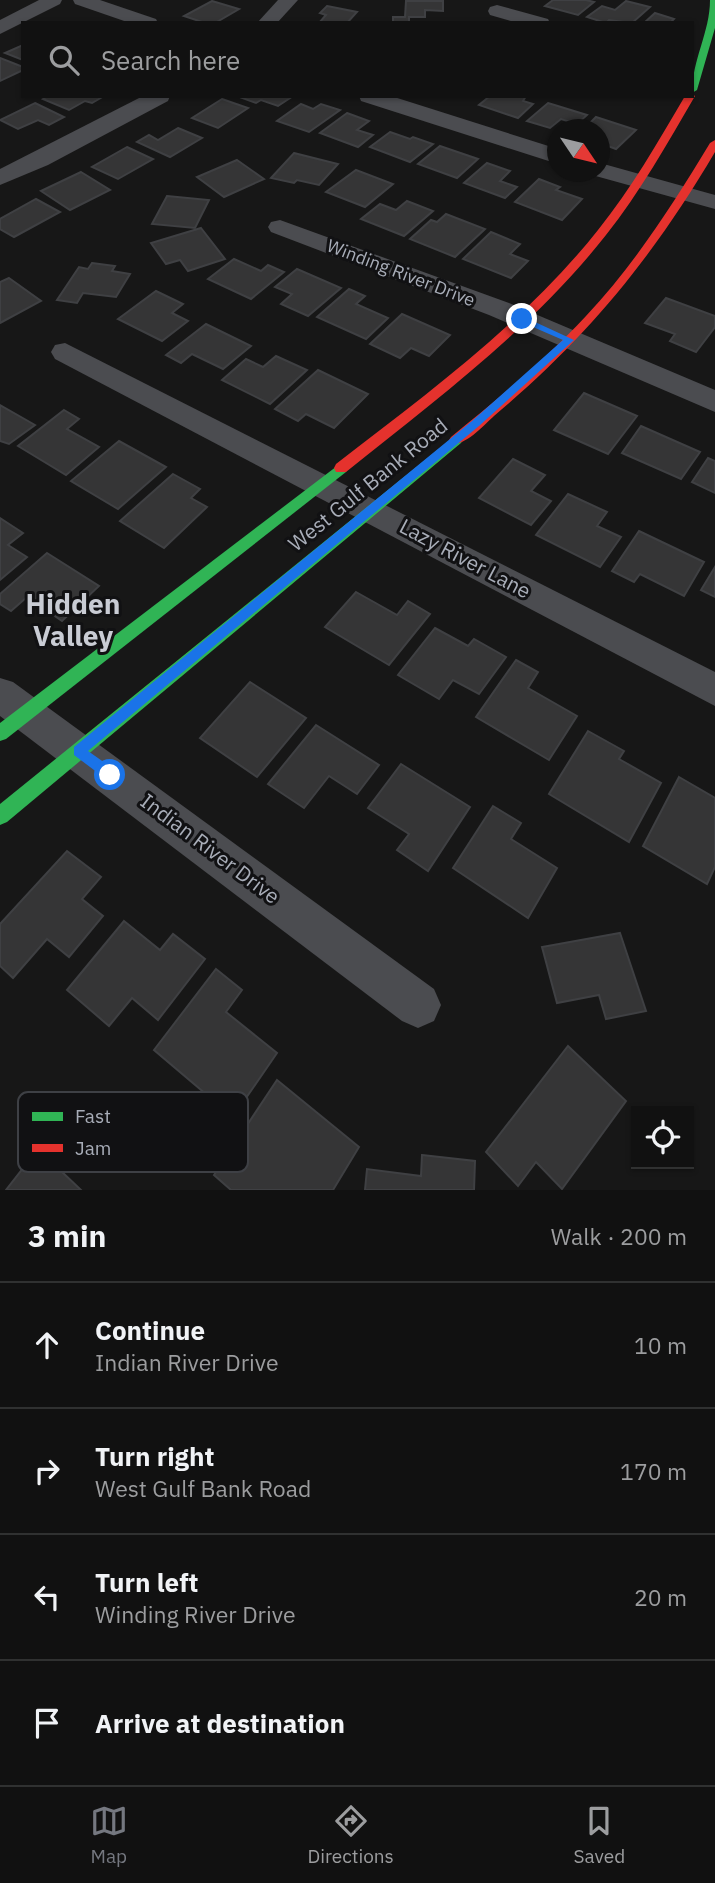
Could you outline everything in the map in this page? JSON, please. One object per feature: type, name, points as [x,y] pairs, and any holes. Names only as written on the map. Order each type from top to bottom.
[{"type":"main road","points":[[694,86],[703,66],[715,0]]},
{"type":"main road","name":"West Gulf Bank Road","points":[[9,713],[320,484],[417,408],[522,319],[587,250],[640,181],[689,98]]},
{"type":"main road","name":"West Gulf Bank Road","points":[[0,816],[476,424],[570,340],[639,259],[685,194],[715,143]]},
{"type":"street","points":[[0,28],[53,0]]},
{"type":"street","points":[[82,0],[143,21]]},
{"type":"street","points":[[268,21],[289,0]]},
{"type":"street","points":[[497,11],[534,21]]},
{"type":"street","points":[[0,178],[156,98]]},
{"type":"street","points":[[375,98],[547,153]]},
{"type":"street","points":[[610,173],[715,202]]},
{"type":"street","name":"Winding River Drive","points":[[280,227],[522,319],[715,402]]},
{"type":"street","name":"Lazy River Lane","points":[[65,352],[715,690]]},
{"type":"street","name":"Indian River Drive","points":[[9,713],[78,751],[418,1005]]},
{"type":"building","points":[[553,0],[594,2],[578,15],[545,6]]},
{"type":"building","points":[[212,1],[239,9],[218,21],[199,21],[184,16]]},
{"type":"building","points":[[406,1],[443,1],[443,11],[425,10],[425,17],[393,21],[393,17],[405,17]]},
{"type":"building","points":[[626,1],[650,7],[634,21],[600,21],[587,17],[602,6],[615,10]]},
{"type":"building","points":[[327,6],[357,12],[349,21],[321,21],[326,15],[320,13]]},
{"type":"building","points":[[655,13],[674,19],[672,21],[646,21]]},
{"type":"building","points":[[21,46],[21,59],[5,53]]},
{"type":"building","points":[[0,58],[21,66],[21,71],[0,81]]},
{"type":"building","points":[[101,98],[92,103],[85,101],[69,110],[43,99]]},
{"type":"building","points":[[242,98],[290,98],[278,106],[261,100],[256,103]]},
{"type":"building","points":[[488,98],[525,98],[523,101],[533,104],[518,118],[479,105]]},
{"type":"building","points":[[222,99],[248,108],[218,128],[192,118]]},
{"type":"building","points":[[35,103],[64,117],[49,125],[38,120],[18,129],[0,120]]},
{"type":"building","points":[[548,103],[587,115],[583,119],[547,119],[547,127],[527,121]]},
{"type":"building","points":[[301,104],[313,109],[321,104],[340,110],[309,132],[277,121]]},
{"type":"building","points":[[347,113],[369,121],[357,130],[373,135],[358,147],[320,133]]},
{"type":"building","points":[[610,122],[636,130],[616,149],[610,147]]},
{"type":"building","points":[[178,128],[202,138],[170,157],[137,142],[149,135],[158,140]]},
{"type":"building","points":[[390,132],[433,144],[410,162],[370,147]]},
{"type":"building","points":[[440,146],[478,159],[457,178],[418,164]]},
{"type":"building","points":[[127,147],[153,159],[118,179],[92,167]]},
{"type":"building","points":[[294,153],[338,164],[319,185],[271,178]]},
{"type":"building","points":[[237,160],[264,179],[224,197],[197,177]]},
{"type":"building","points":[[487,163],[510,171],[500,181],[517,187],[505,198],[464,183]]},
{"type":"building","points":[[356,170],[393,184],[365,207],[326,192]]},
{"type":"building","points":[[81,172],[110,190],[70,210],[41,191]]},
{"type":"building","points":[[539,179],[560,187],[556,190],[582,199],[562,220],[515,202]]},
{"type":"building","points":[[167,196],[209,200],[195,228],[152,224]]},
{"type":"building","points":[[36,199],[60,212],[14,237],[0,229],[0,219]]},
{"type":"building","points":[[407,201],[433,211],[404,236],[361,219],[380,204],[396,210]]},
{"type":"building","points":[[446,214],[485,229],[455,257],[410,239],[431,220],[437,222]]},
{"type":"building","points":[[201,228],[225,259],[188,271],[180,260],[166,264],[151,243]]},
{"type":"building","points":[[491,232],[520,244],[510,254],[528,261],[511,278],[463,259]]},
{"type":"building","points":[[234,259],[261,271],[268,265],[284,272],[251,299],[208,279]]},
{"type":"building","points":[[92,263],[115,266],[112,271],[130,274],[116,297],[83,293],[77,303],[57,300],[79,267],[88,269]]},
{"type":"building","points":[[297,269],[341,288],[308,316],[281,304],[292,294],[275,287]]},
{"type":"building","points":[[9,278],[41,301],[0,323],[0,282]]},
{"type":"building","points":[[349,289],[365,296],[356,304],[388,318],[366,339],[317,317]]},
{"type":"building","points":[[156,291],[183,304],[172,313],[188,321],[162,341],[118,319]]},
{"type":"building","points":[[666,298],[715,316],[715,327],[696,352],[670,341],[675,334],[645,323]]},
{"type":"building","points":[[402,314],[450,335],[429,356],[411,348],[400,358],[370,344]]},
{"type":"building","points":[[206,324],[251,346],[223,369],[192,354],[181,363],[166,355]]},
{"type":"building","points":[[276,356],[307,370],[270,404],[222,380],[246,359],[263,367]]},
{"type":"building","points":[[318,370],[368,394],[334,428],[306,414],[298,421],[275,409]]},
{"type":"building","points":[[584,393],[637,416],[608,454],[554,430]]},
{"type":"building","points":[[0,405],[35,425],[9,444],[0,441]]},
{"type":"building","points":[[64,410],[79,419],[67,429],[99,447],[66,475],[18,446]]},
{"type":"building","points":[[641,426],[700,452],[681,479],[622,453]]},
{"type":"building","points":[[119,441],[166,467],[118,509],[71,481]]},
{"type":"building","points":[[708,458],[715,461],[715,493],[692,482]]},
{"type":"building","points":[[513,459],[545,475],[531,491],[551,501],[531,525],[479,498]]},
{"type":"building","points":[[173,474],[200,489],[191,498],[207,507],[164,548],[120,521]]},
{"type":"building","points":[[568,494],[607,512],[597,526],[621,537],[600,567],[536,535]]},
{"type":"building","points":[[0,518],[23,533],[8,545],[27,557],[0,580]]},
{"type":"building","points":[[639,531],[704,562],[684,596],[640,574],[634,582],[612,571]]},
{"type":"building","points":[[47,553],[99,586],[62,621],[27,597],[11,611],[0,604],[0,594]]},
{"type":"building","points":[[715,567],[715,597],[701,590]]},
{"type":"building","points":[[356,592],[397,615],[408,601],[430,614],[389,665],[325,627]]},
{"type":"building","points":[[435,628],[468,646],[474,639],[506,657],[479,694],[453,680],[439,699],[398,675]]},
{"type":"building","points":[[516,660],[538,672],[528,688],[577,716],[549,760],[476,717]]},
{"type":"building","points":[[250,682],[306,718],[257,777],[200,738]]},
{"type":"building","points":[[316,725],[379,765],[357,794],[329,776],[304,808],[268,784]]},
{"type":"building","points":[[588,731],[624,751],[619,759],[661,783],[629,842],[549,794]]},
{"type":"building","points":[[401,764],[470,807],[428,871],[397,850],[409,834],[368,808]]},
{"type":"building","points":[[679,777],[715,798],[715,867],[707,884],[643,846]]},
{"type":"building","points":[[493,806],[521,823],[511,839],[557,868],[528,918],[453,868]]},
{"type":"building","points":[[67,851],[101,877],[82,899],[103,916],[69,957],[47,939],[13,978],[0,966],[0,924]]},
{"type":"building","points":[[124,921],[160,950],[173,934],[205,959],[158,1020],[132,998],[109,1026],[67,990]]},
{"type":"building","points":[[620,933],[646,1011],[606,1019],[599,995],[557,1003],[542,947]]},
{"type":"building","points":[[216,969],[242,990],[226,1012],[277,1053],[248,1095],[248,1092],[204,1092],[154,1050]]},
{"type":"building","points":[[568,1046],[626,1101],[562,1189],[536,1162],[518,1186],[486,1152]]},
{"type":"building","points":[[277,1080],[359,1147],[333,1190],[231,1190],[214,1175],[216,1172],[248,1172],[248,1124]]},
{"type":"building","points":[[422,1155],[475,1161],[474,1190],[365,1190],[367,1169],[421,1176]]},
{"type":"building","points":[[20,1172],[62,1172],[81,1190],[6,1190]]},
{"type":"traffic: fast","points":[[694,83],[714,17],[714,0]]},
{"type":"traffic: fast","points":[[0,816],[456,440]]},
{"type":"traffic: fast","points":[[0,733],[341,468]]},
{"type":"traffic: jam","points":[[341,468],[470,365],[560,281],[616,214],[689,98]]},
{"type":"traffic: jam","points":[[456,440],[542,367],[611,296],[666,221],[715,143]]},
{"type":"district","name":"Hidden Valley","points":[[73,620]]},
{"type":"route","points":[[110,775],[78,751],[476,424],[570,340],[522,319]]}]
